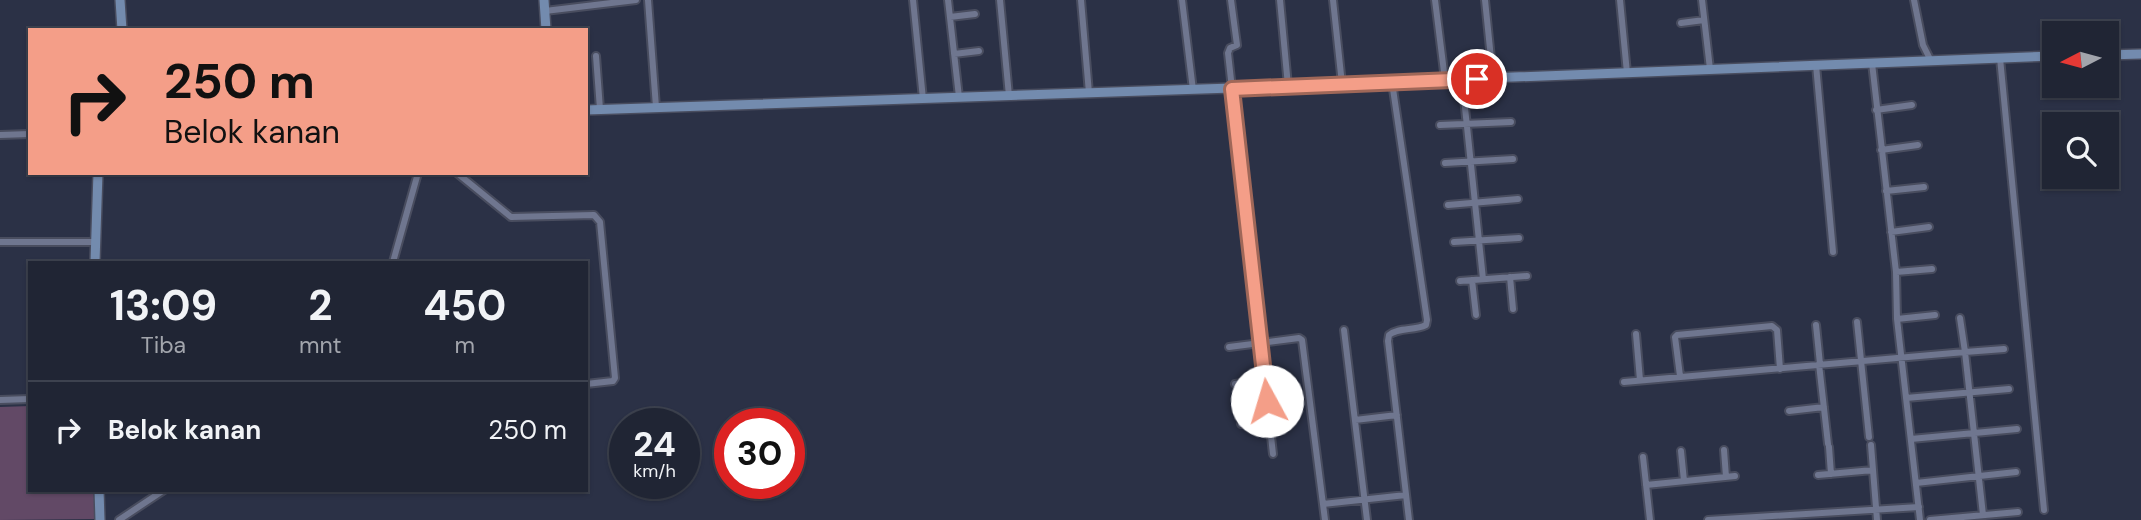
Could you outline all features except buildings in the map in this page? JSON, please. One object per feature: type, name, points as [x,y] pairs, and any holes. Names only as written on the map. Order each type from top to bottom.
[{"type":"street","points":[[120,0],[122,28]]},
{"type":"street","points":[[544,0],[546,28]]},
{"type":"street","points":[[545,11],[636,0]]},
{"type":"street","points":[[648,0],[656,107]]},
{"type":"street","points":[[913,0],[923,99]]},
{"type":"street","points":[[948,0],[959,97]]},
{"type":"street","points":[[1000,0],[1009,96]]},
{"type":"street","points":[[1081,0],[1089,93]]},
{"type":"street","points":[[1182,0],[1193,90]]},
{"type":"street","points":[[1231,0],[1237,46],[1230,48],[1228,53],[1273,454]]},
{"type":"street","points":[[1280,0],[1288,86]]},
{"type":"street","points":[[1333,0],[1342,84]]},
{"type":"street","points":[[1435,0],[1445,80]]},
{"type":"street","points":[[1485,0],[1493,78]]},
{"type":"street","points":[[1620,0],[1627,73]]},
{"type":"street","points":[[1702,0],[1710,69]]},
{"type":"street","points":[[1914,0],[1923,45],[1931,61]]},
{"type":"street","points":[[950,17],[975,14]]},
{"type":"street","points":[[1681,23],[1704,20]]},
{"type":"street","points":[[954,54],[979,51]]},
{"type":"street","points":[[2119,55],[2141,54]]},
{"type":"street","points":[[596,56],[600,109]]},
{"type":"street","points":[[588,110],[1232,89],[2042,56]]},
{"type":"street","points":[[2000,58],[2045,510]]},
{"type":"street","points":[[1872,63],[1920,520]]},
{"type":"street","points":[[1816,65],[1833,252]]},
{"type":"street","points":[[1462,79],[1483,279]]},
{"type":"street","points":[[1392,82],[1427,320],[1426,325],[1421,328],[1394,331],[1389,335],[1388,341],[1409,520]]},
{"type":"street","points":[[1876,110],[1912,105]]},
{"type":"street","points":[[1440,125],[1511,122]]},
{"type":"street","points":[[0,135],[28,134]]},
{"type":"street","points":[[1881,150],[1918,145]]},
{"type":"street","points":[[1446,163],[1513,159]]},
{"type":"street","points":[[95,261],[98,175]]},
{"type":"street","points":[[393,261],[417,175]]},
{"type":"street","points":[[459,175],[511,217],[594,215],[600,222],[615,379],[588,384]]},
{"type":"street","points":[[1886,191],[1924,187]]},
{"type":"street","points":[[1448,205],[1518,199]]},
{"type":"street","points":[[1891,232],[1928,227]]},
{"type":"street","points":[[1454,243],[1519,238]]},
{"type":"street","points":[[0,242],[95,242]]},
{"type":"street","points":[[1896,272],[1932,269]]},
{"type":"street","points":[[1460,281],[1527,276]]},
{"type":"street","points":[[1510,277],[1513,309]]},
{"type":"street","points":[[1472,280],[1476,315]]},
{"type":"street","points":[[1897,319],[1935,315]]},
{"type":"street","points":[[1960,318],[1983,515]]},
{"type":"street","points":[[1857,322],[1869,437]]},
{"type":"street","points":[[1816,325],[1831,474]]},
{"type":"street","points":[[1680,376],[1675,337],[1677,335],[1772,326],[1777,330],[1780,369]]},
{"type":"street","points":[[1343,330],[1367,520]]},
{"type":"street","points":[[1636,334],[1640,380]]},
{"type":"street","points":[[1229,347],[1299,338],[1302,340],[1325,520]]},
{"type":"street","points":[[1624,382],[2004,349]]},
{"type":"street","points":[[1236,384],[1264,380]]},
{"type":"street","points":[[1906,398],[2009,388]]},
{"type":"street","points":[[0,400],[28,399]]},
{"type":"street","points":[[1789,411],[1824,407]]},
{"type":"street","points":[[1355,420],[1396,415]]},
{"type":"street","points":[[1241,424],[1269,421]]},
{"type":"street","points":[[1911,439],[2017,429]]},
{"type":"street","points":[[1871,446],[1877,520]]},
{"type":"street","points":[[1724,450],[1726,477]]},
{"type":"street","points":[[1681,451],[1684,481]]},
{"type":"street","points":[[1643,457],[1650,520]]},
{"type":"street","points":[[1818,475],[1873,470]]},
{"type":"street","points":[[1916,482],[2016,472]]},
{"type":"street","points":[[1646,485],[1735,476]]},
{"type":"street","points":[[99,492],[100,520]]},
{"type":"street","points":[[119,520],[161,492]]},
{"type":"street","points":[[1323,504],[1406,495]]},
{"type":"street","points":[[1710,520],[1838,517],[1876,510],[1919,507]]},
{"type":"street","points":[[1930,520],[2018,512]]},
{"type":"shaded area","points":[[28,406],[28,492],[94,492],[95,519],[0,520],[0,407]]},
{"type":"route","points":[[1267,401],[1232,89],[1477,79]]}]
